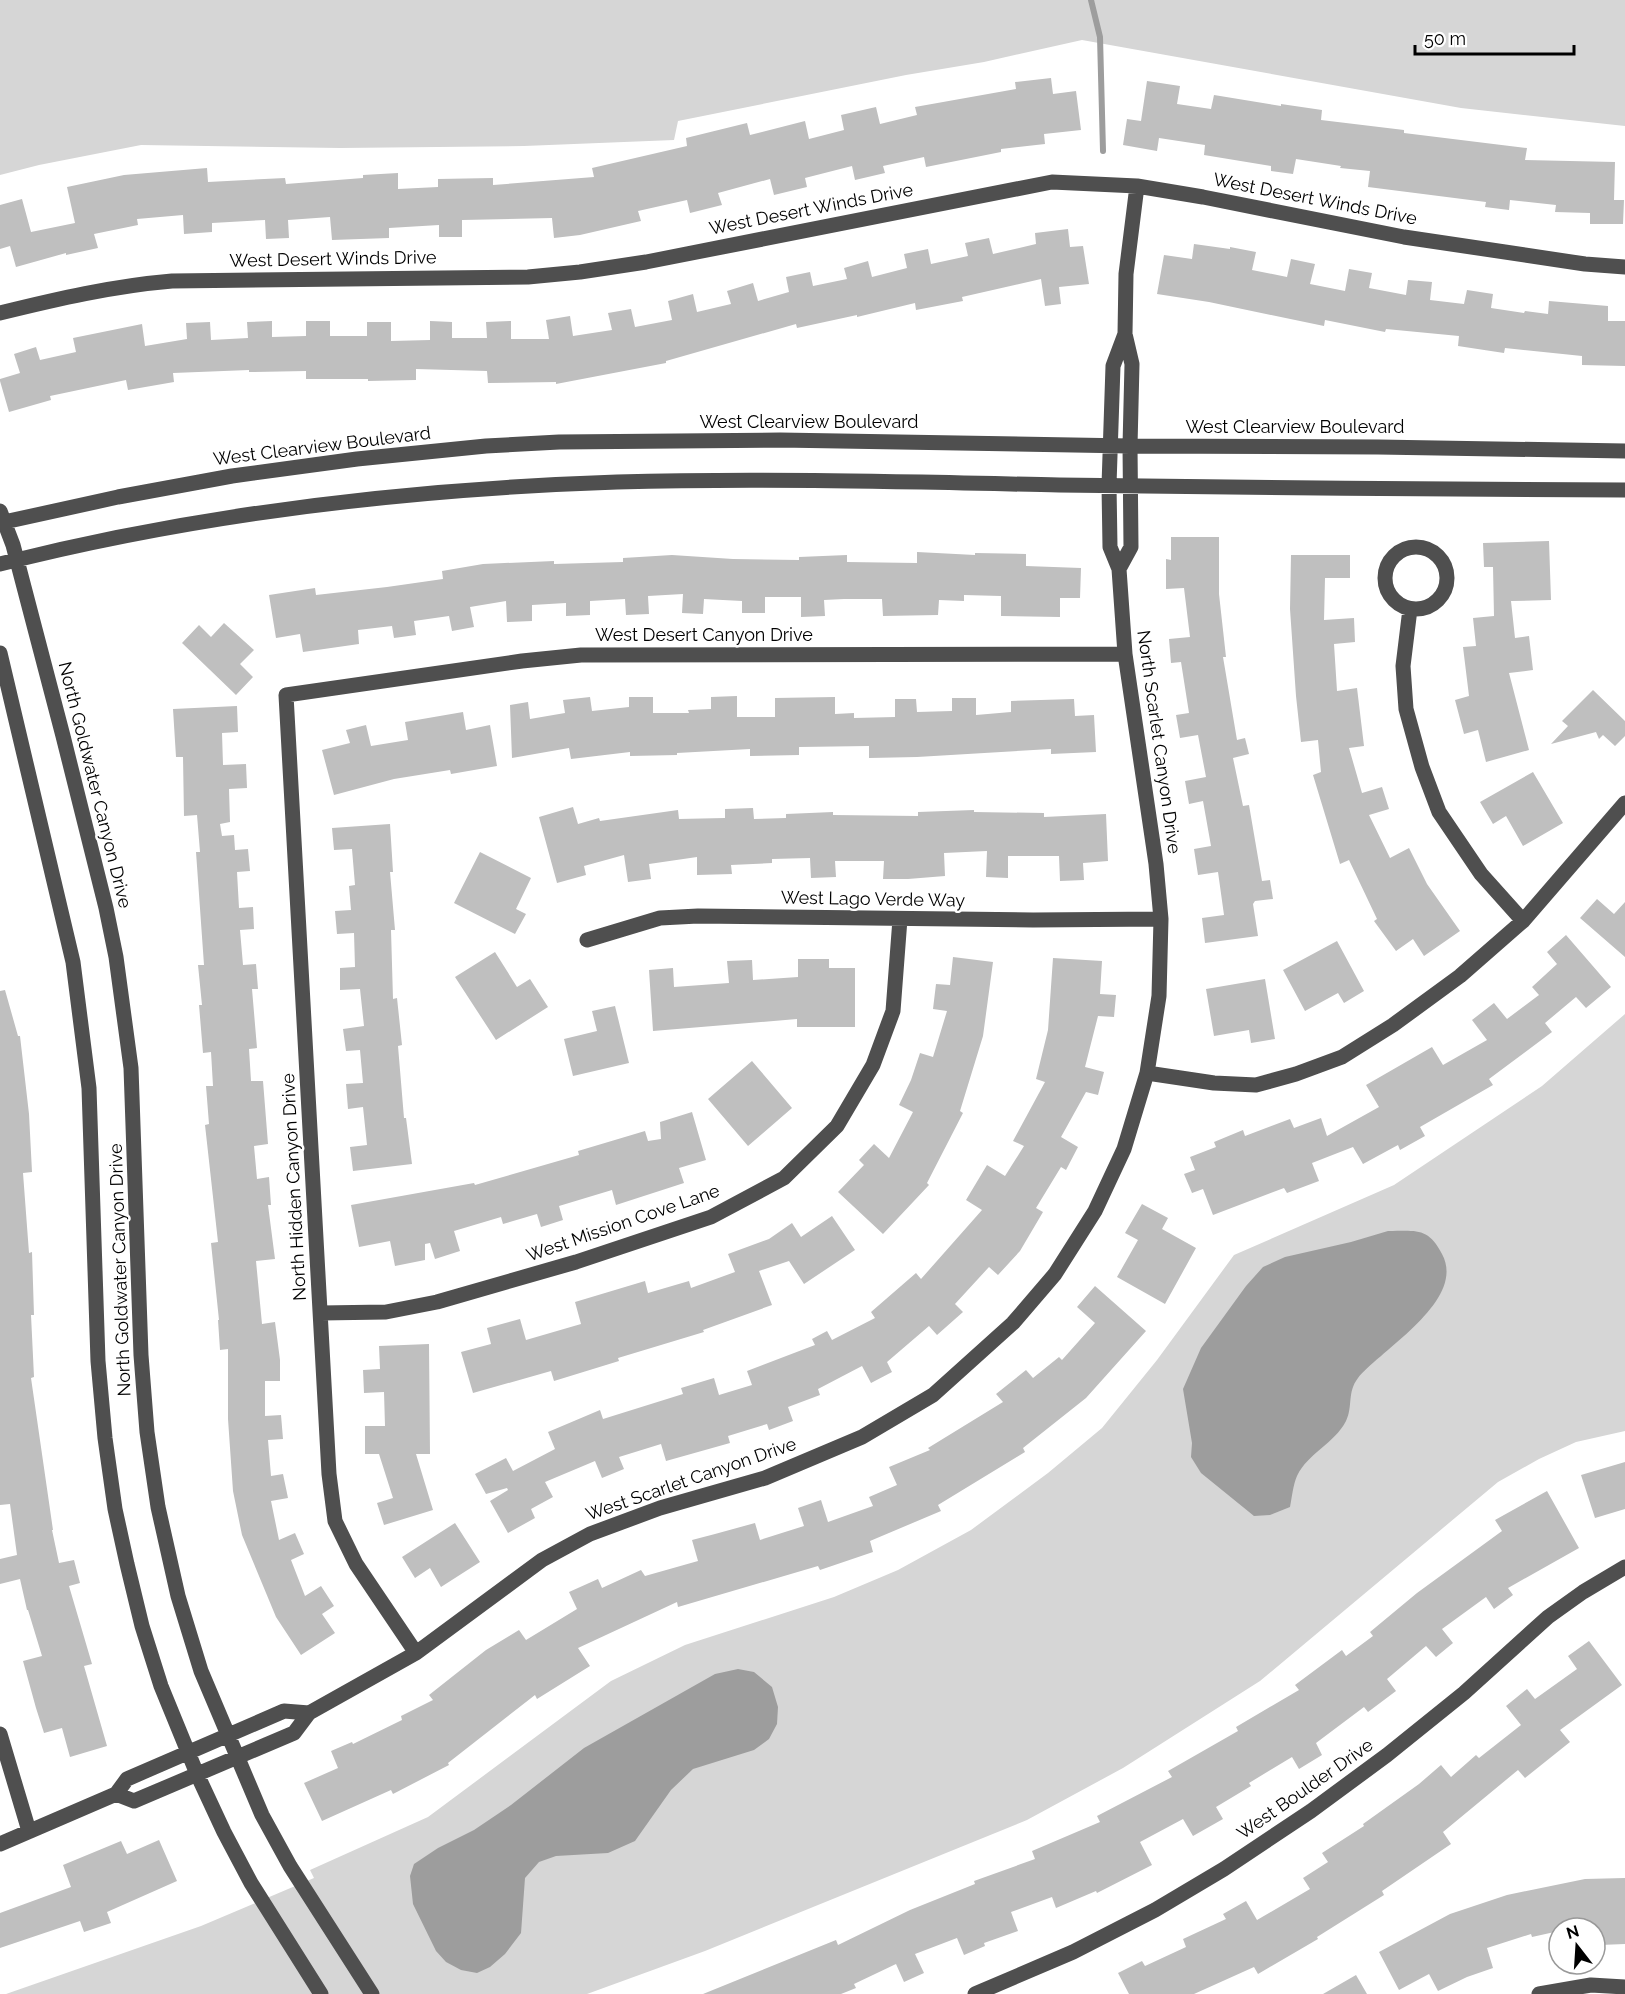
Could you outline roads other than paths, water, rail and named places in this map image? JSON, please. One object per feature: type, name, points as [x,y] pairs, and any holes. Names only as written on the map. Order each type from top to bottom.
[{"type":"street","name":"West Desert Winds Drive","points":[[0,313],[131,284],[172,281],[528,277],[580,272],[646,262],[1052,182],[1137,186],[1404,237],[1585,264],[1625,267]]},
{"type":"street","name":"North Scarlet Canyon Drive","points":[[1119,569],[1131,547],[1132,364],[1125,334],[1126,274],[1137,186]]},
{"type":"street","name":"North Scarlet Canyon Drive","points":[[1125,334],[1113,366],[1109,485],[1110,547],[1119,569],[1125,654],[1156,864],[1161,919]]},
{"type":"street","name":"West Clearview Boulevard","points":[[1,519],[232,476],[357,459],[486,446],[559,442],[780,440],[1625,451]]},
{"type":"street","points":[[0,564],[143,533],[266,511],[495,488],[620,482],[774,480],[1130,486],[1625,490]]},
{"type":"street","name":"North Goldwater Canyon Drive","points":[[1,519],[16,560],[106,908],[116,957],[131,1068],[141,1355],[152,1466],[178,1596],[201,1671],[262,1815],[290,1866],[372,1994]]},
{"type":"street","points":[[1418,547],[1428,549],[1437,555],[1447,572],[1445,592],[1439,601],[1430,606],[1410,609],[1401,606],[1387,590],[1386,570],[1398,553],[1418,547]]},
{"type":"street","points":[[1410,609],[1403,666],[1406,710],[1422,767],[1439,812],[1481,874],[1523,921]]},
{"type":"street","name":"North Goldwater Canyon Drive","points":[[0,652],[73,962],[89,1088],[98,1361],[105,1438],[115,1509],[142,1626],[161,1686],[197,1774],[224,1832],[250,1883],[321,1994]]},
{"type":"street","name":"West Desert Canyon Drive","points":[[286,695],[522,661],[581,655],[1125,654]]},
{"type":"street","name":"North Hidden Canyon Drive","points":[[286,695],[329,1474],[335,1521],[356,1564],[416,1653]]},
{"type":"street","points":[[1148,1073],[1214,1083],[1256,1084],[1296,1074],[1342,1057],[1460,976],[1523,921],[1625,803]]},
{"type":"street","name":"West Lago Verde Way","points":[[587,940],[660,918],[698,916],[1161,919]]},
{"type":"street","name":"West Mission Cove Lane","points":[[321,1313],[386,1312],[437,1302],[576,1262],[711,1217],[784,1178],[837,1126],[873,1065],[893,1011],[900,919]]},
{"type":"street","name":"West Scarlet Canyon Drive","points":[[309,1713],[284,1711],[127,1779],[116,1794],[134,1801],[294,1733],[309,1713],[416,1653],[542,1560],[590,1534],[660,1508],[765,1478],[862,1437],[933,1395],[1013,1323],[1055,1274],[1100,1200],[1124,1149],[1148,1073],[1159,996],[1161,919]]},
{"type":"street","name":"West Boulder Drive","points":[[975,1994],[1072,1952],[1155,1910],[1224,1869],[1311,1811],[1388,1755],[1464,1693],[1548,1617],[1582,1592],[1625,1567]]},
{"type":"street","points":[[0,1734],[29,1831]]},
{"type":"street","points":[[0,1845],[116,1794]]},
{"type":"street","points":[[1539,1994],[1591,1985],[1625,1987]]},
{"type":"waterway","points":[[1091,0],[1100,37],[1103,151]]}]
